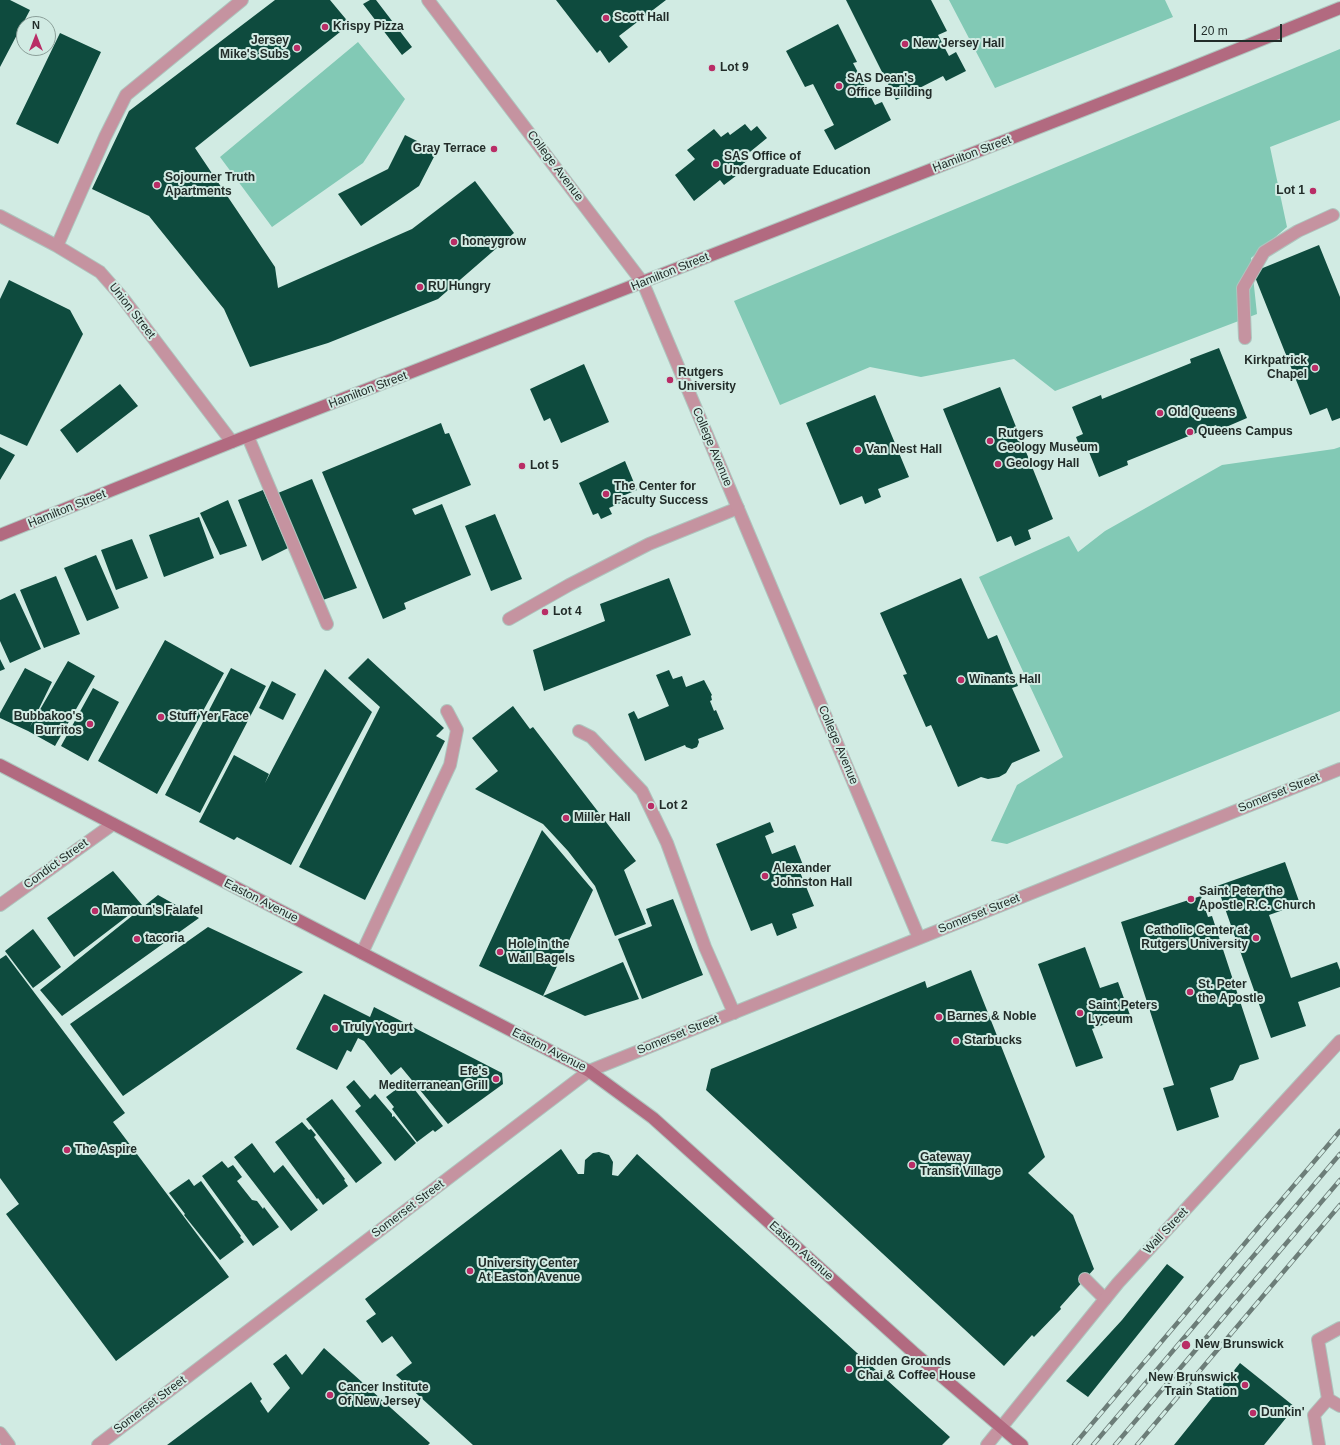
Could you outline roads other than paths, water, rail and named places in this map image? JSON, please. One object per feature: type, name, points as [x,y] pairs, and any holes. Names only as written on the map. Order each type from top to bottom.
[{"type":"street","points":[[57,246],[105,137],[126,95],[242,0]]},
{"type":"street","name":"College Avenue","points":[[428,0],[643,283],[919,938]]},
{"type":"street","name":"Hamilton Street","points":[[0,536],[232,442],[643,283],[1340,8]]},
{"type":"street","points":[[1245,338],[1243,288],[1264,252],[1298,231],[1333,215]]},
{"type":"street","name":"Union Street","points":[[0,216],[57,246],[100,272],[122,297],[232,442]]},
{"type":"street","points":[[248,437],[326,624]]},
{"type":"street","points":[[508,619],[569,584],[649,544],[738,508]]},
{"type":"street","points":[[362,953],[450,764],[456,730],[447,712]]},
{"type":"street","points":[[579,731],[591,737],[642,791],[668,843],[705,947],[734,1013]]},
{"type":"street","name":"Easton Avenue","points":[[0,765],[590,1071],[653,1118],[913,1352],[1022,1445]]},
{"type":"street","name":"Somerset Street","points":[[98,1445],[590,1071],[1340,769]]},
{"type":"street","name":"Condict Street","points":[[0,905],[113,824]]},
{"type":"street","name":"Wall Street","points":[[987,1445],[1105,1299],[1340,1041]]},
{"type":"street","points":[[1085,1279],[1105,1299]]},
{"type":"street","points":[[1328,1399],[1318,1340],[1340,1328]]},
{"type":"street","points":[[1328,1399],[1340,1406]]},
{"type":"street","points":[[1319,1445],[1314,1415],[1328,1399]]},
{"type":"street","points":[[0,1433],[9,1445]]},
{"type":"railway","points":[[1074,1445],[1340,1131]]},
{"type":"railway","points":[[1093,1445],[1340,1154]]},
{"type":"railway","points":[[1115,1445],[1340,1180]]},
{"type":"railway","points":[[1137,1445],[1340,1205]]},
{"type":"place","name":"Scott Hall","points":[[606,18]]},
{"type":"place","name":"Krispy Pizza","points":[[325,27]]},
{"type":"place","name":"New Jersey Hall","points":[[905,44]]},
{"type":"place","name":"Jersey Mike's Subs","points":[[297,48]]},
{"type":"place","name":"Lot 9","points":[[712,68]]},
{"type":"place","name":"SAS Dean's Office Building","points":[[839,86]]},
{"type":"place","name":"Gray Terrace","points":[[494,149]]},
{"type":"place","name":"SAS Office of Undergraduate Education","points":[[716,164]]},
{"type":"place","name":"Sojourner Truth Apartments","points":[[157,185]]},
{"type":"place","name":"Lot 1","points":[[1313,191]]},
{"type":"place","name":"honeygrow","points":[[454,242]]},
{"type":"place","name":"RU Hungry","points":[[420,287]]},
{"type":"place","name":"Kirkpatrick Chapel","points":[[1315,368]]},
{"type":"place","name":"Rutgers University","points":[[670,380]]},
{"type":"place","name":"Old Queens","points":[[1160,413]]},
{"type":"place","name":"Queens Campus","points":[[1190,432]]},
{"type":"place","name":"Rutgers Geology Museum","points":[[990,441]]},
{"type":"place","name":"Van Nest Hall","points":[[858,450]]},
{"type":"place","name":"Geology Hall","points":[[998,464]]},
{"type":"place","name":"Lot 5","points":[[522,466]]},
{"type":"place","name":"The Center for Faculty Success","points":[[606,494]]},
{"type":"place","name":"Lot 4","points":[[545,612]]},
{"type":"place","name":"Winants Hall","points":[[961,680]]},
{"type":"place","name":"Stuff Yer Face","points":[[161,717]]},
{"type":"place","name":"Bubbakoo's Burritos","points":[[90,724]]},
{"type":"place","name":"Lot 2","points":[[651,806]]},
{"type":"place","name":"Miller Hall","points":[[566,818]]},
{"type":"place","name":"Alexander Johnston Hall","points":[[765,876]]},
{"type":"place","name":"Saint Peter the Apostle R.C. Church","points":[[1191,899]]},
{"type":"place","name":"Mamoun's Falafel","points":[[95,911]]},
{"type":"place","name":"Catholic Center at Rutgers University","points":[[1256,938]]},
{"type":"place","name":"tacoria","points":[[137,939]]},
{"type":"place","name":"Hole in the Wall Bagels","points":[[500,952]]},
{"type":"place","name":"St. Peter the Apostle","points":[[1190,992]]},
{"type":"place","name":"Saint Peters Lyceum","points":[[1080,1013]]},
{"type":"place","name":"Barnes & Noble","points":[[939,1017]]},
{"type":"place","name":"Truly Yogurt","points":[[335,1028]]},
{"type":"place","name":"Starbucks","points":[[956,1041]]},
{"type":"place","name":"Efe's Mediterranean Grill","points":[[496,1079]]},
{"type":"place","name":"The Aspire","points":[[67,1150]]},
{"type":"place","name":"Gateway Transit Village","points":[[912,1165]]},
{"type":"place","name":"University Center At Easton Avenue","points":[[470,1271]]},
{"type":"place","name":"New Brunswick","points":[[1186,1345]]},
{"type":"place","name":"Hidden Grounds Chai & Coffee House","points":[[849,1369]]},
{"type":"place","name":"New Brunswick Train Station","points":[[1245,1385]]},
{"type":"place","name":"Cancer Institute Of New Jersey","points":[[330,1395]]},
{"type":"place","name":"Dunkin'","points":[[1253,1413]]}]
